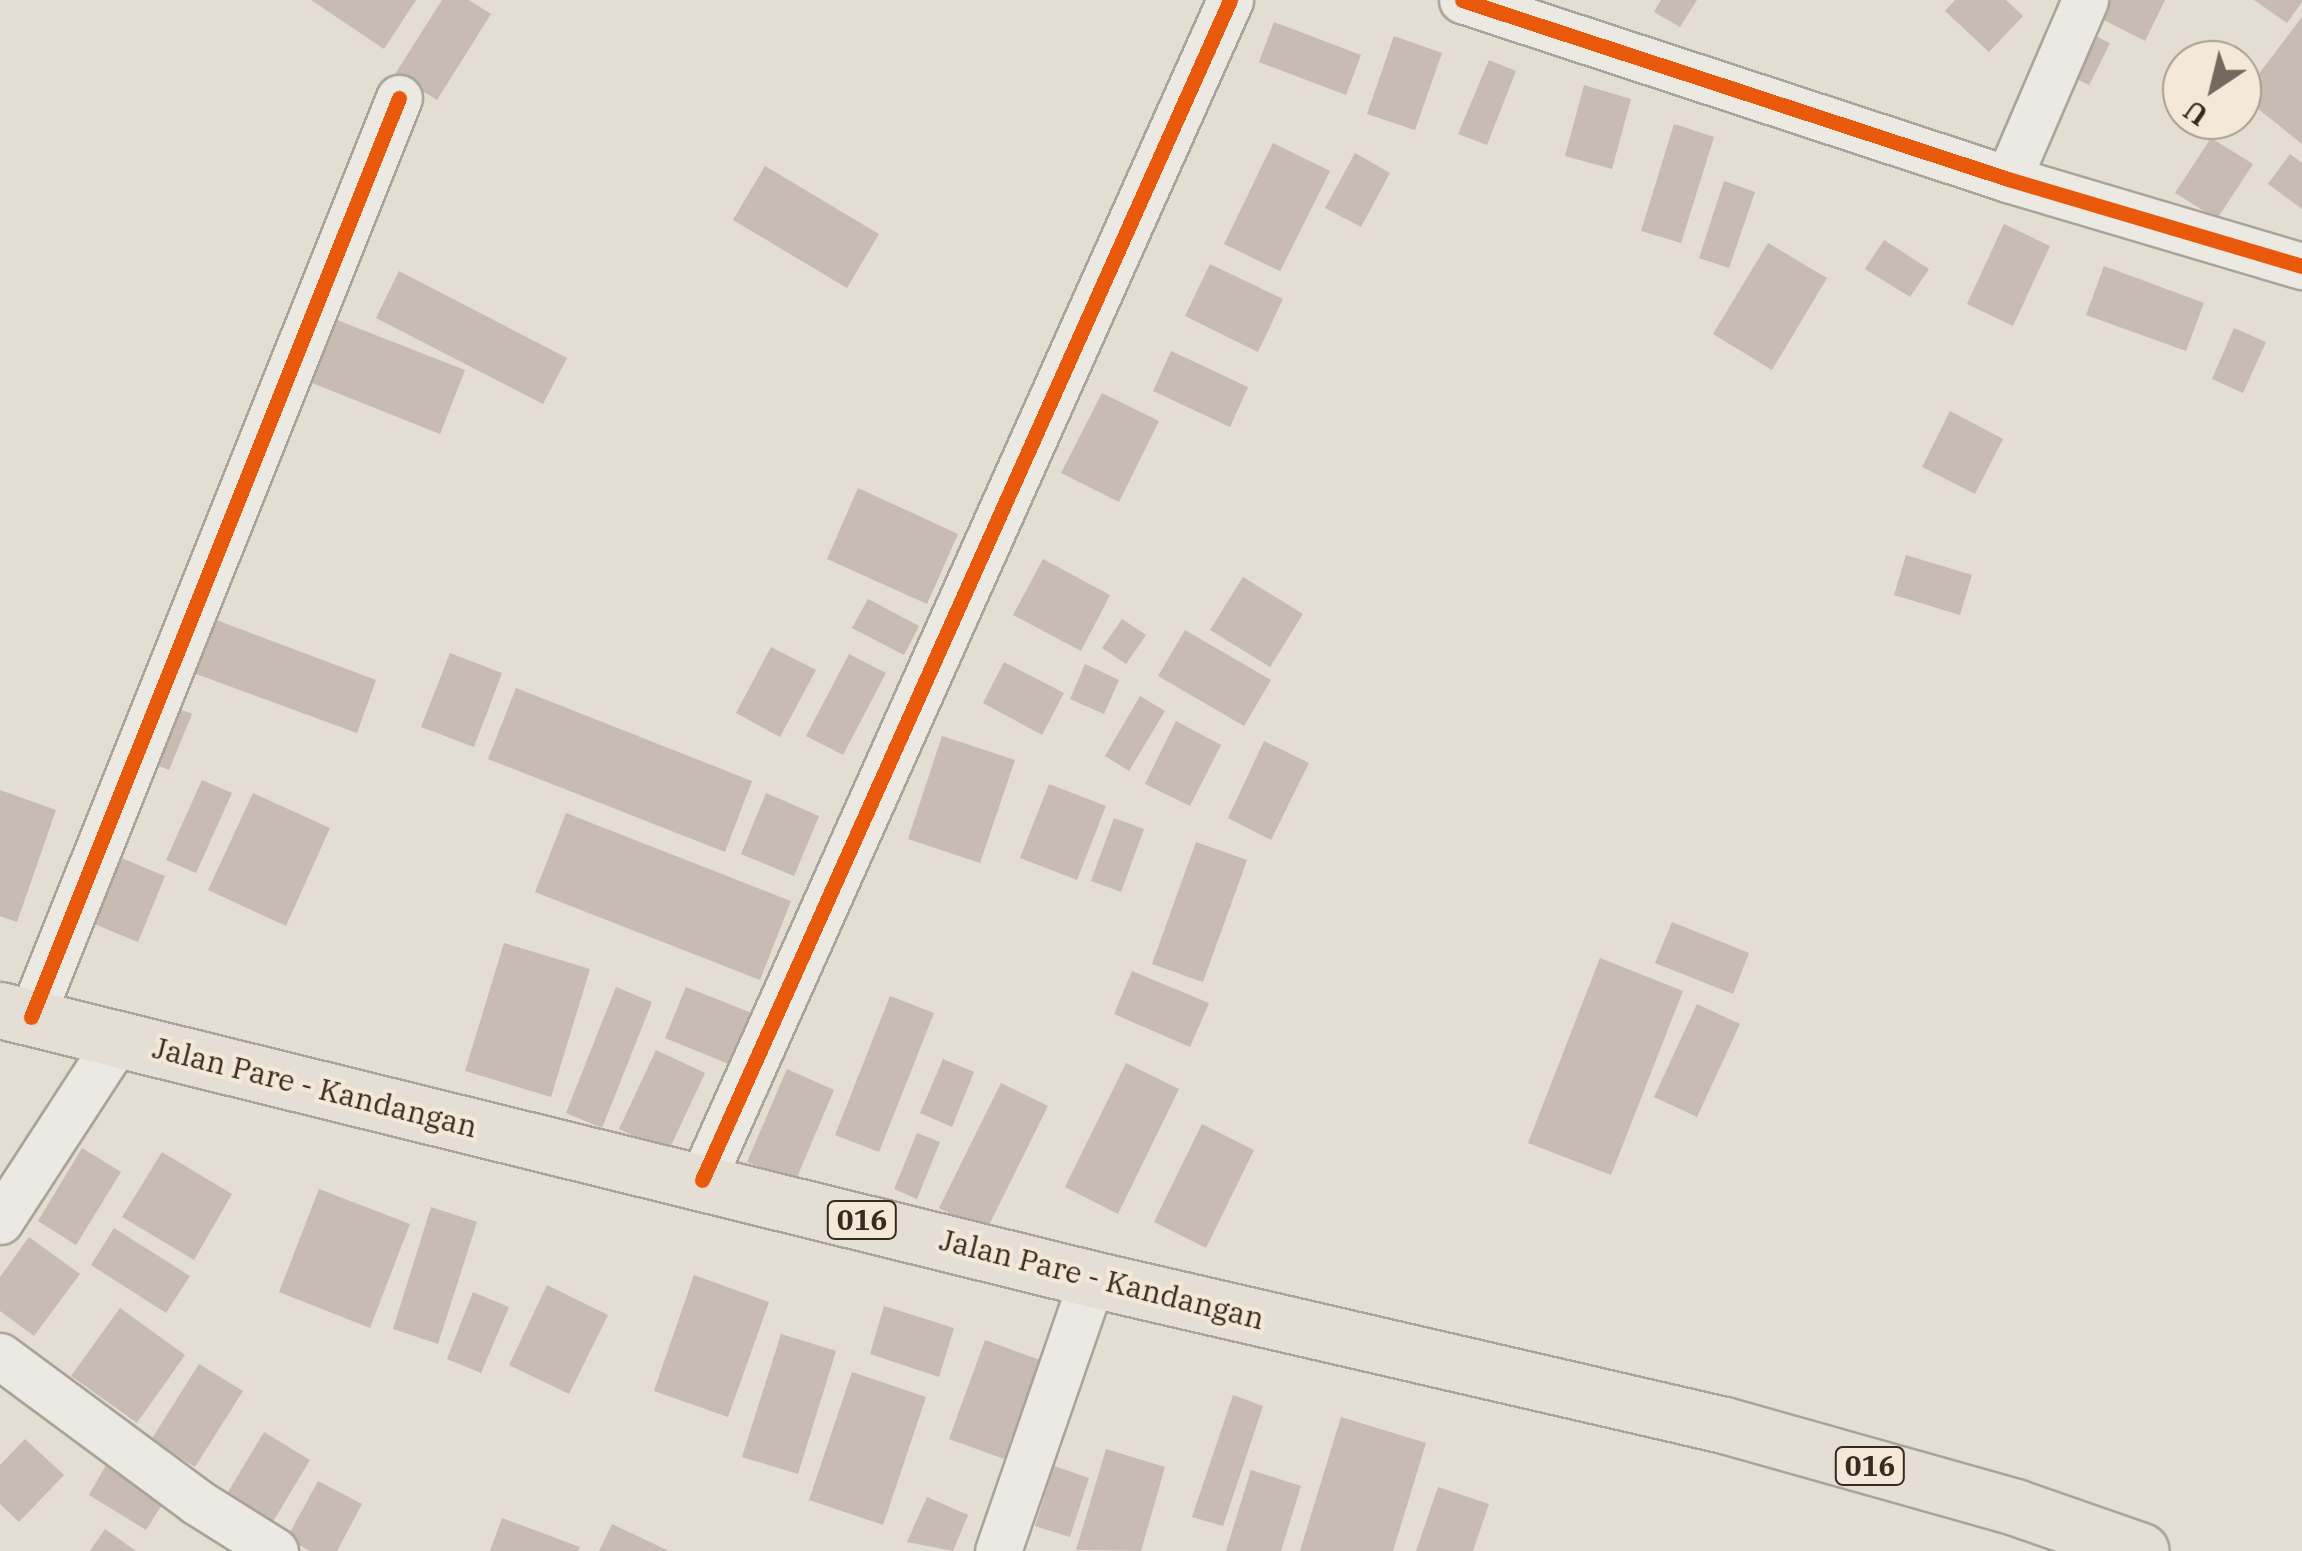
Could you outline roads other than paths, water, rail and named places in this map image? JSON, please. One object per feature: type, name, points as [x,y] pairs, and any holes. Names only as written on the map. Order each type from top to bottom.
[{"type":"main road","name":"Jalan Pare - Kandangan","points":[[16,1014],[1092,1279],[1724,1425],[2015,1508],[2141,1551]]},
{"type":"street","points":[[702,1180],[1230,0]]},
{"type":"street","points":[[1462,0],[2008,178],[2302,266]]},
{"type":"street","points":[[2008,178],[2084,0]]},
{"type":"street","points":[[16,1014],[399,98]]},
{"type":"street","points":[[0,1221],[118,1039]]},
{"type":"street","points":[[998,1551],[1092,1279]]},
{"type":"street","points":[[0,1356],[197,1502],[275,1551]]}]
